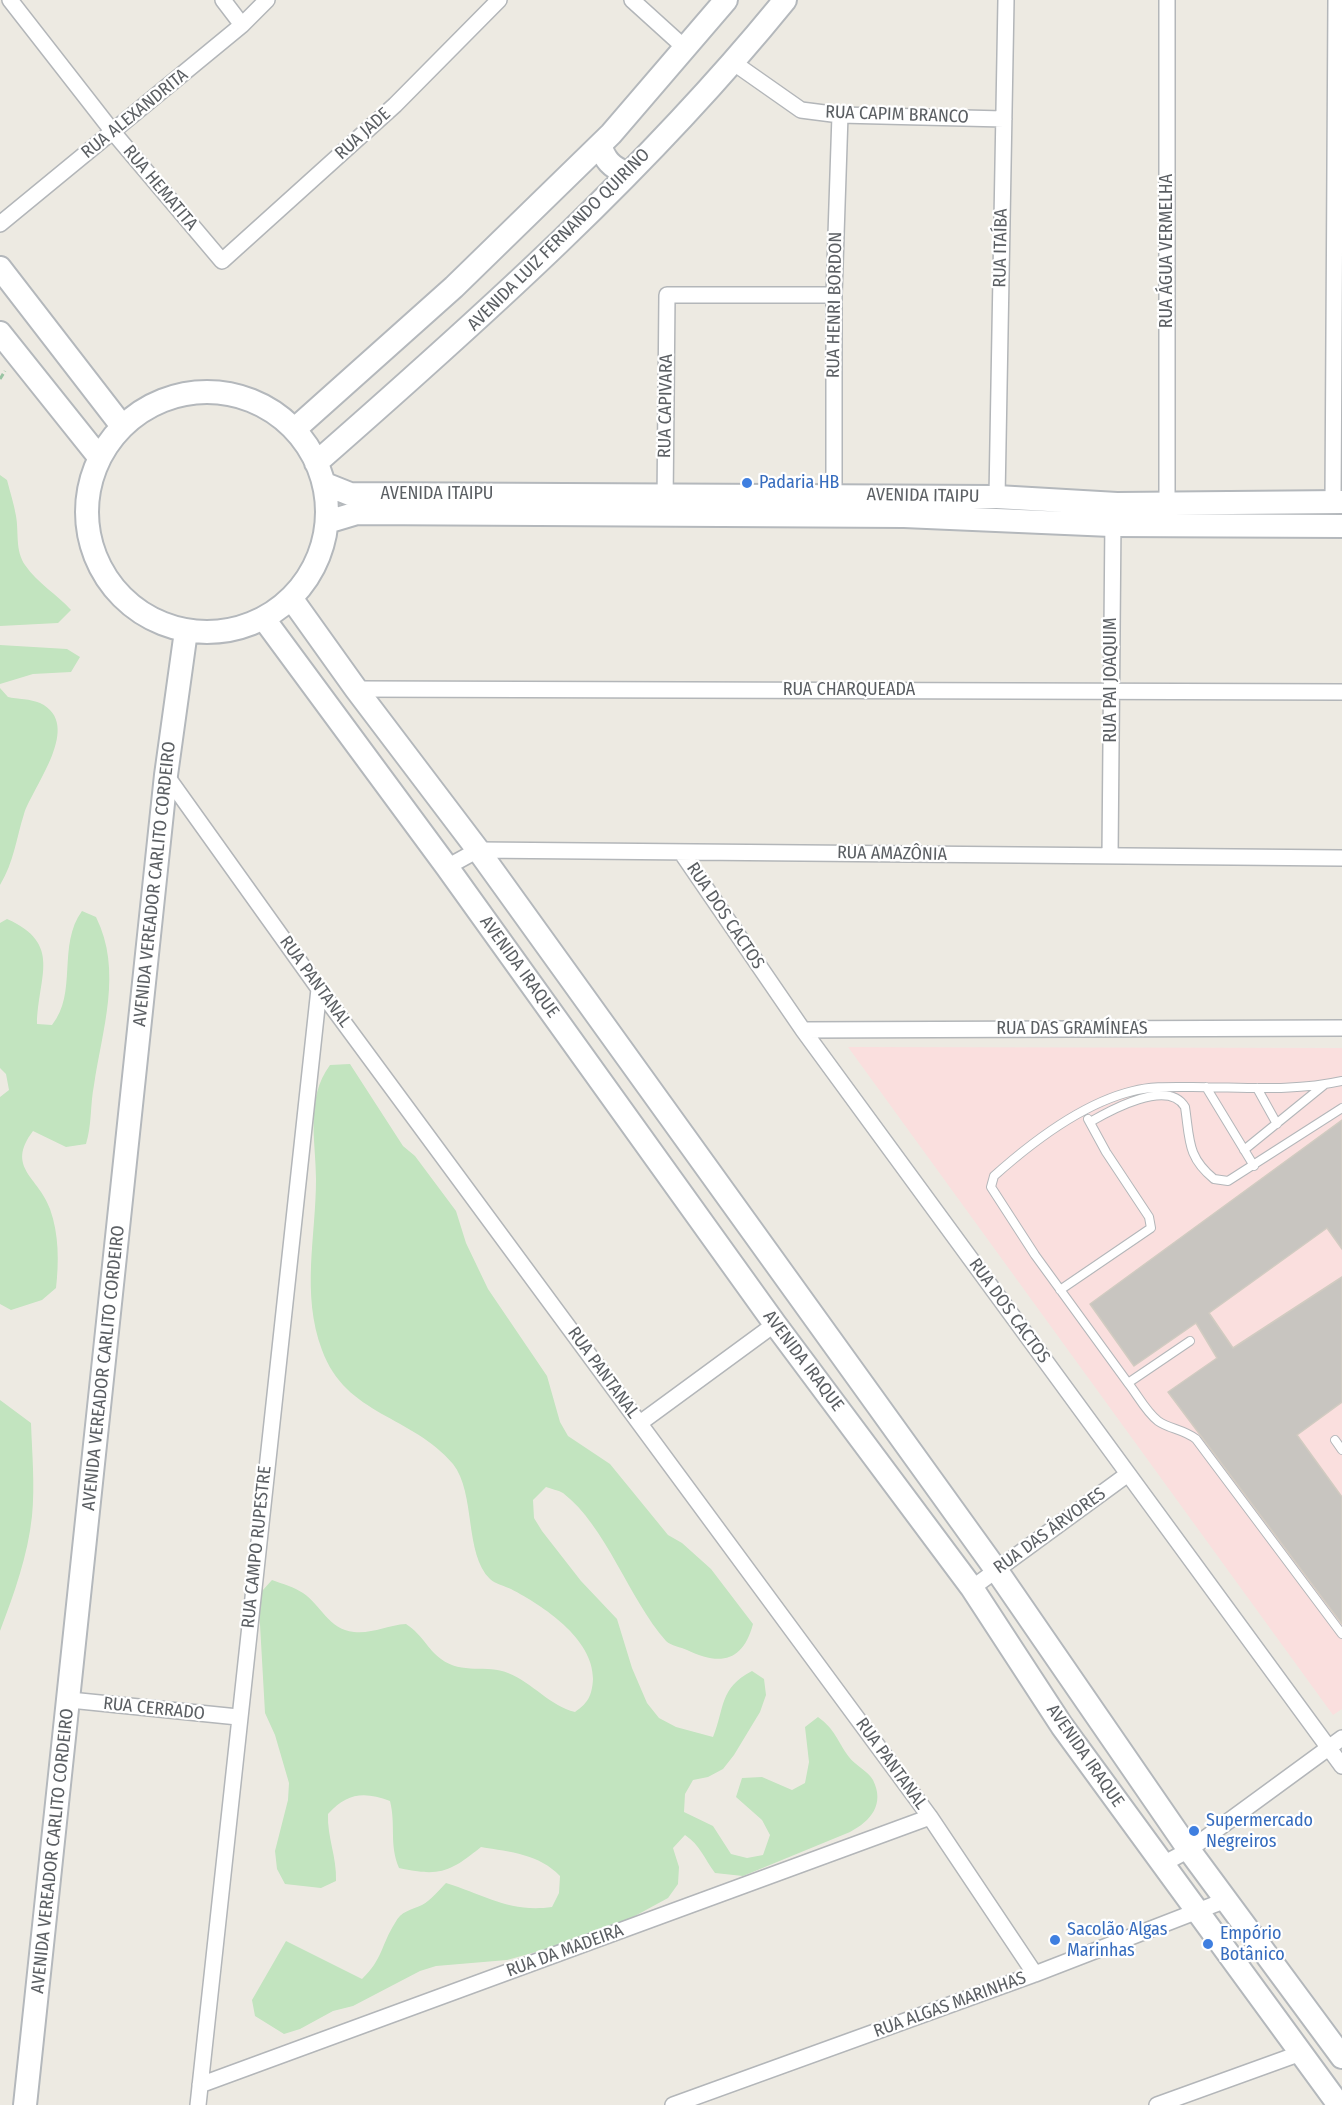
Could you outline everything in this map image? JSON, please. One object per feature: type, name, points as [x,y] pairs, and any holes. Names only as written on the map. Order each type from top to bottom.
[{"type":"street","name":"RUA HEMATITA","points":[[10,0],[113,132],[222,261]]},
{"type":"street","points":[[223,0],[242,25]]},
{"type":"street","name":"RUA ALEXANDRITA","points":[[0,224],[242,25],[267,0]]},
{"type":"street","name":"RUA JADE","points":[[222,261],[395,105],[499,0]]},
{"type":"street","points":[[632,0],[686,48]]},
{"type":"street","points":[[294,429],[454,287],[600,145],[726,0]]},
{"type":"street","name":"AVENIDA LUIZ FERNANDO QUIRINO","points":[[316,463],[480,319],[734,63],[785,0]]},
{"type":"street","name":"RUA ITAÍBA","points":[[997,497],[1006,0]]},
{"type":"street","name":"RUA ÁGUA VERMELHA","points":[[1167,0],[1166,502],[1168,526]]},
{"type":"street","points":[[1336,0],[1338,502]]},
{"type":"street","name":"RUA CAPIM BRANCO","points":[[734,63],[801,110],[840,115],[1004,119]]},
{"type":"street","name":"RUA HENRI BORDON","points":[[834,506],[834,295],[840,115]]},
{"type":"street","points":[[600,145],[605,158],[614,168],[626,174]]},
{"type":"street","points":[[0,268],[122,426]]},
{"type":"street","name":"RUA CAPIVARA","points":[[665,505],[667,295],[834,295]]},
{"type":"street","points":[[0,333],[99,457]]},
{"type":"street","points":[[209,392],[240,396],[270,409],[294,429],[316,463],[325,484],[327,522],[323,547],[310,576],[291,598],[264,619],[239,628],[213,632],[186,631],[161,623],[138,611],[118,593],[102,572],[92,548],[86,522],[87,496],[99,457],[122,426],[148,407],[177,396],[209,392]]},
{"type":"street","name":"AVENIDA ITAIPU","points":[[325,484],[350,494],[665,505],[834,506],[997,497],[1114,515],[1168,526],[1342,526]]},
{"type":"street","name":"AVENIDA ITAIPU","points":[[834,506],[904,516],[1114,515],[1166,502],[1338,502]]},
{"type":"street","name":"AVENIDA ITAIPU","points":[[327,522],[357,513],[665,505]]},
{"type":"street","name":"RUA PAI JOAQUIM","points":[[1110,856],[1114,515]]},
{"type":"street","name":"AVENIDA IRAQUE","points":[[291,598],[356,689],[478,850],[997,1571],[1189,1850],[1342,2057]]},
{"type":"street","name":"AVENIDA IRAQUE","points":[[264,619],[447,867],[775,1323],[972,1588],[1062,1726],[1339,2105]]},
{"type":"street","name":"AVENIDA VEREADOR CARLITO CORDEIRO","points":[[25,2105],[70,1700],[166,775],[186,631]]},
{"type":"street","name":"RUA CHARQUEADA","points":[[356,689],[1342,692]]},
{"type":"street","name":"RUA PANTANAL","points":[[166,775],[319,989],[930,1817],[1035,1974]]},
{"type":"street","name":"RUA AMAZÔNIA","points":[[447,867],[478,850],[1342,858]]},
{"type":"street","name":"RUA DOS CACTOS","points":[[681,852],[803,1030],[1342,1766]]},
{"type":"street","name":"RUA CAMPO RUPESTRE","points":[[198,2105],[238,1717],[319,989]]},
{"type":"street","name":"RUA DAS GRAMÍNEAS","points":[[803,1030],[1342,1028]]},
{"type":"street","points":[[640,1423],[775,1323]]},
{"type":"street","name":"RUA DAS ÁRVORES","points":[[972,1588],[1128,1474]]},
{"type":"street","name":"RUA CERRADO","points":[[70,1700],[238,1717]]},
{"type":"street","points":[[1163,1864],[1189,1850],[1342,1738]]},
{"type":"street","name":"RUA DA MADEIRA","points":[[200,2085],[930,1817]]},
{"type":"street","name":"RUA ALGAS MARINHAS","points":[[673,2105],[1035,1974],[1226,1900]]},
{"type":"street","points":[[1157,2105],[1301,2053]]},
{"type":"lane","points":[[1342,1081],[1324,1085],[1257,1088],[1206,1087],[1134,1090],[1084,1112],[1055,1130],[994,1176],[991,1187],[1008,1216],[1060,1290],[1157,1420],[1172,1428],[1184,1429],[1196,1439],[1342,1634]]},
{"type":"lane","points":[[1244,1150],[1324,1085]]},
{"type":"lane","points":[[1206,1087],[1254,1166]]},
{"type":"lane","points":[[1257,1088],[1277,1124]]},
{"type":"lane","points":[[1090,1122],[1131,1101],[1145,1097],[1172,1098],[1182,1101],[1185,1107],[1189,1147],[1204,1171],[1214,1179],[1228,1180],[1254,1166],[1342,1108]]},
{"type":"lane","points":[[1060,1290],[1151,1228],[1149,1217],[1106,1152],[1084,1112]]},
{"type":"lane","points":[[1128,1383],[1190,1341]]},
{"type":"lane","points":[[1335,1440],[1342,1450]]},
{"type":"shaded area","points":[[848,1047],[1342,1048],[1342,1709],[1333,1715]]},
{"type":"green space","points":[[0,475],[7,480],[17,522],[19,547],[25,565],[71,610],[58,623],[0,626]]},
{"type":"green space","points":[[0,645],[67,649],[80,657],[71,672],[33,674],[0,684]]},
{"type":"green space","points":[[0,688],[8,697],[40,703],[52,713],[57,725],[57,740],[45,772],[24,814],[12,859],[0,885]]},
{"type":"green space","points":[[82,911],[96,917],[104,937],[109,979],[108,1001],[89,1130],[86,1144],[66,1147],[33,1131],[25,1144],[22,1154],[23,1164],[45,1198],[53,1219],[58,1248],[57,1278],[56,1288],[42,1300],[11,1310],[0,1304],[0,1097],[9,1090],[6,1074],[0,1068],[0,923],[7,919],[35,939],[41,951],[43,963],[37,1024],[52,1025],[60,1012],[64,998],[70,939]]},
{"type":"green space","points":[[350,1064],[403,1146],[415,1156],[456,1211],[466,1243],[488,1289],[547,1376],[560,1422],[568,1436],[610,1464],[668,1535],[682,1543],[711,1569],[753,1624],[743,1646],[729,1657],[710,1658],[671,1644],[666,1641],[640,1605],[605,1543],[578,1507],[563,1493],[546,1487],[533,1500],[534,1518],[542,1531],[581,1581],[617,1619],[632,1668],[647,1703],[659,1718],[676,1727],[713,1737],[728,1692],[734,1684],[752,1671],[764,1679],[766,1695],[760,1712],[723,1769],[708,1777],[693,1780],[685,1794],[684,1812],[713,1826],[731,1854],[747,1858],[763,1855],[770,1835],[762,1820],[736,1797],[742,1778],[762,1777],[792,1790],[805,1783],[809,1762],[805,1727],[818,1717],[833,1731],[852,1760],[871,1777],[876,1789],[877,1804],[870,1817],[858,1828],[743,1876],[715,1873],[698,1847],[685,1835],[673,1848],[679,1867],[678,1884],[668,1898],[622,1923],[575,1941],[507,1960],[436,1966],[420,1971],[353,2006],[333,2011],[300,2029],[284,2034],[255,2016],[252,2000],[286,1941],[362,1979],[378,1958],[397,1919],[432,1898],[446,1883],[498,1902],[537,1908],[552,1907],[559,1893],[560,1876],[534,1858],[481,1847],[461,1862],[444,1870],[425,1872],[399,1868],[394,1851],[390,1801],[364,1795],[349,1798],[328,1814],[336,1881],[321,1888],[285,1884],[277,1869],[275,1851],[288,1800],[289,1783],[275,1735],[265,1713],[259,1607],[262,1591],[272,1580],[296,1589],[310,1598],[331,1622],[345,1630],[367,1632],[406,1624],[436,1655],[449,1664],[508,1673],[526,1682],[558,1705],[575,1712],[588,1698],[592,1690],[593,1679],[591,1664],[585,1650],[564,1625],[524,1596],[492,1581],[482,1568],[476,1555],[465,1491],[453,1464],[419,1435],[363,1402],[347,1389],[333,1372],[322,1350],[312,1307],[311,1286],[316,1179],[315,1106],[322,1078],[330,1065]]},
{"type":"green space","points":[[0,1400],[31,1423],[33,1481],[32,1516],[24,1560],[0,1631]]},
{"type":"building","points":[[1342,1120],[1342,1249],[1327,1228],[1209,1313],[1233,1348],[1342,1277],[1342,1402],[1297,1435],[1342,1497],[1342,1624],[1168,1392],[1217,1358],[1196,1323],[1134,1366],[1090,1304]]},
{"type":"place","name":"Padaria HB","points":[[747,483]]},
{"type":"place","name":"Supermercado Negreiros","points":[[1194,1831]]},
{"type":"place","name":"Sacolão Algas Marinhas","points":[[1055,1940]]},
{"type":"place","name":"Empório Botânico","points":[[1208,1944]]}]
